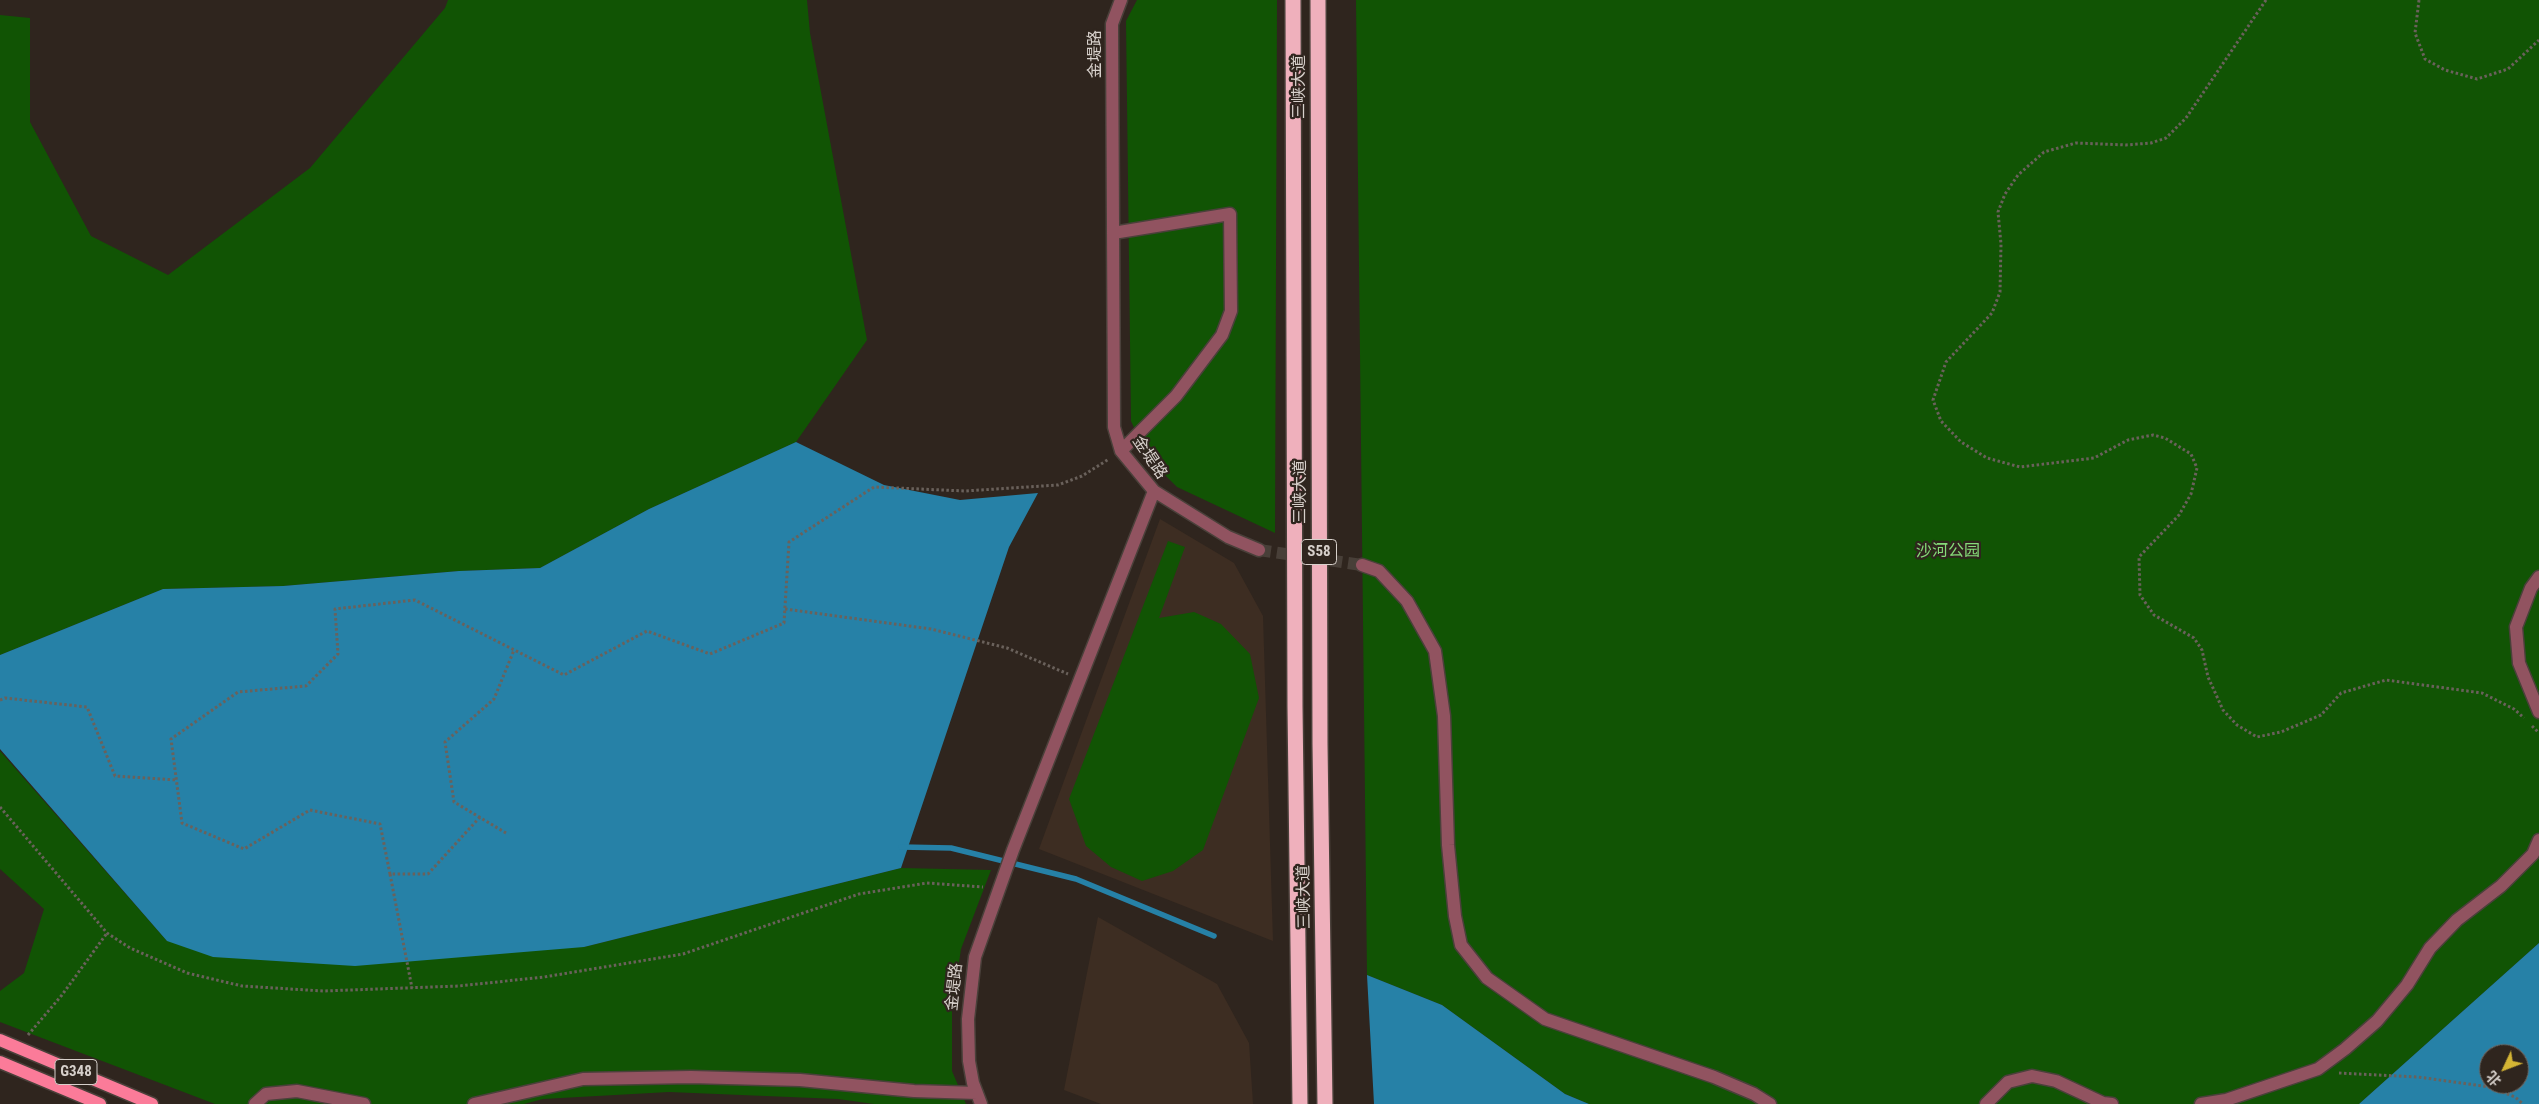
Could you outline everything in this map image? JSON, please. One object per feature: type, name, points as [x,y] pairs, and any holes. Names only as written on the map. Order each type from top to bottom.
[{"type":"highway","name":"三峡大道","points":[[1293,0],[1294,706],[1300,1104]]},
{"type":"highway","name":"三峡大道","points":[[1318,0],[1320,734],[1325,1104]]},
{"type":"main road","name":"G348","points":[[0,1040],[152,1104]]},
{"type":"main road","name":"G348","points":[[0,1062],[100,1104]]},
{"type":"street","name":"金堤路","points":[[979,1098],[970,1061],[968,1019],[974,957],[1013,850],[1154,491],[1121,452],[1114,427],[1112,24],[1121,0]]},
{"type":"street","points":[[1113,233],[1230,214],[1231,312],[1222,335],[1176,396],[1121,452]]},
{"type":"street","points":[[1154,491],[1228,537],[1259,550]]},
{"type":"street","points":[[1362,566],[1379,570],[1407,601],[1435,651],[1444,716],[1448,845],[1455,916],[1461,945],[1487,978],[1545,1019],[1714,1077],[1754,1094],[1770,1104]]},
{"type":"street","points":[[2539,576],[2531,588],[2516,627],[2519,663],[2539,712]]},
{"type":"street","points":[[2201,1104],[2226,1100],[2318,1070],[2377,1021],[2407,984],[2430,948],[2457,920],[2500,886],[2533,854],[2539,840]]},
{"type":"street","points":[[1986,1104],[2008,1082],[2032,1076],[2056,1081],[2103,1103],[2112,1104]]},
{"type":"street","points":[[474,1104],[593,1079],[691,1077],[800,1080],[979,1098]]},
{"type":"street","points":[[255,1104],[266,1094],[296,1091],[364,1104]]},
{"type":"path","points":[[2266,0],[2186,118],[2166,138],[2151,143],[2126,145],[2076,143],[2044,152],[2018,175],[2006,194],[1998,212],[2001,244],[2000,292],[1992,313],[1946,362],[1933,400],[1941,421],[1961,442],[1987,458],[2020,467],[2094,458],[2128,440],[2153,435],[2166,438],[2191,454],[2197,468],[2191,494],[2179,515],[2139,557],[2140,595],[2154,614],[2194,638],[2202,650],[2208,677],[2223,710],[2237,725],[2257,737],[2281,732],[2321,714],[2341,693],[2386,680],[2482,693],[2514,709],[2539,733]]},
{"type":"path","points":[[2419,0],[2416,33],[2425,59],[2445,70],[2477,79],[2508,69],[2539,40]]},
{"type":"path","points":[[412,988],[380,824],[310,810],[244,849],[182,823],[171,739],[238,692],[306,686],[338,654],[335,609],[415,600],[564,675],[648,631],[710,654],[784,623],[789,542],[874,487],[965,492],[1058,485],[1082,476],[1121,452]]},
{"type":"path","points":[[785,609],[931,629],[1007,648],[1080,679]]},
{"type":"path","points":[[506,834],[454,802],[445,742],[494,698],[514,650]]},
{"type":"path","points":[[0,700],[4,698],[87,708],[115,776],[177,780]]},
{"type":"path","points":[[0,807],[107,933],[130,948],[187,973],[242,986],[323,991],[412,988],[544,978],[683,954],[859,894],[927,883],[999,888]]},
{"type":"path","points":[[390,874],[428,874],[480,818]]},
{"type":"path","points":[[18,1048],[62,995],[107,933]]},
{"type":"path","points":[[2318,1070],[2356,1075],[2418,1077],[2490,1087],[2515,1097],[2523,1104]]},
{"type":"shaded area","points":[[1160,519],[1234,563],[1263,616],[1273,941],[1039,849]]},
{"type":"shaded area","points":[[1098,917],[1217,984],[1249,1043],[1253,1104],[1101,1104],[1064,1090]]},
{"type":"green space","points":[[448,0],[807,0],[810,33],[867,340],[796,442],[649,509],[540,568],[459,571],[283,586],[163,589],[0,655],[0,15],[30,18],[30,122],[91,236],[168,275],[310,168],[445,8]]},
{"type":"green space","points":[[1137,0],[1277,0],[1275,533],[1177,487],[1147,457],[1131,421],[1126,21]]},
{"type":"green space","name":"沙河公园","points":[[1356,0],[2539,0],[2539,943],[2359,1104],[1589,1104],[1565,1094],[1442,1005],[1367,975]]},
{"type":"green space","points":[[1168,541],[1185,547],[1159,618],[1194,612],[1221,624],[1250,654],[1259,698],[1203,850],[1173,871],[1142,881],[1111,867],[1086,846],[1069,799]]},
{"type":"green space","points":[[0,751],[167,941],[584,947],[901,868],[991,870],[961,949],[952,1009],[952,1071],[966,1104],[874,1104],[838,1099],[669,1092],[543,1099],[524,1104],[215,1104],[0,1022],[0,991],[24,973],[44,909],[0,869]]},
{"type":"water","points":[[796,442],[884,485],[960,500],[1038,493],[1009,547],[901,868],[584,947],[355,966],[213,957],[167,941],[0,749],[0,655],[163,589],[283,586],[459,571],[540,568],[649,509]]},
{"type":"water","points":[[2539,943],[2539,1104],[2359,1104]]},
{"type":"water","points":[[1367,975],[1442,1005],[1565,1094],[1589,1104],[1374,1104]]},
{"type":"waterway","points":[[901,847],[951,848],[1076,879],[1214,936]]},
{"type":"tunnel","points":[[1259,550],[1362,565]]}]
